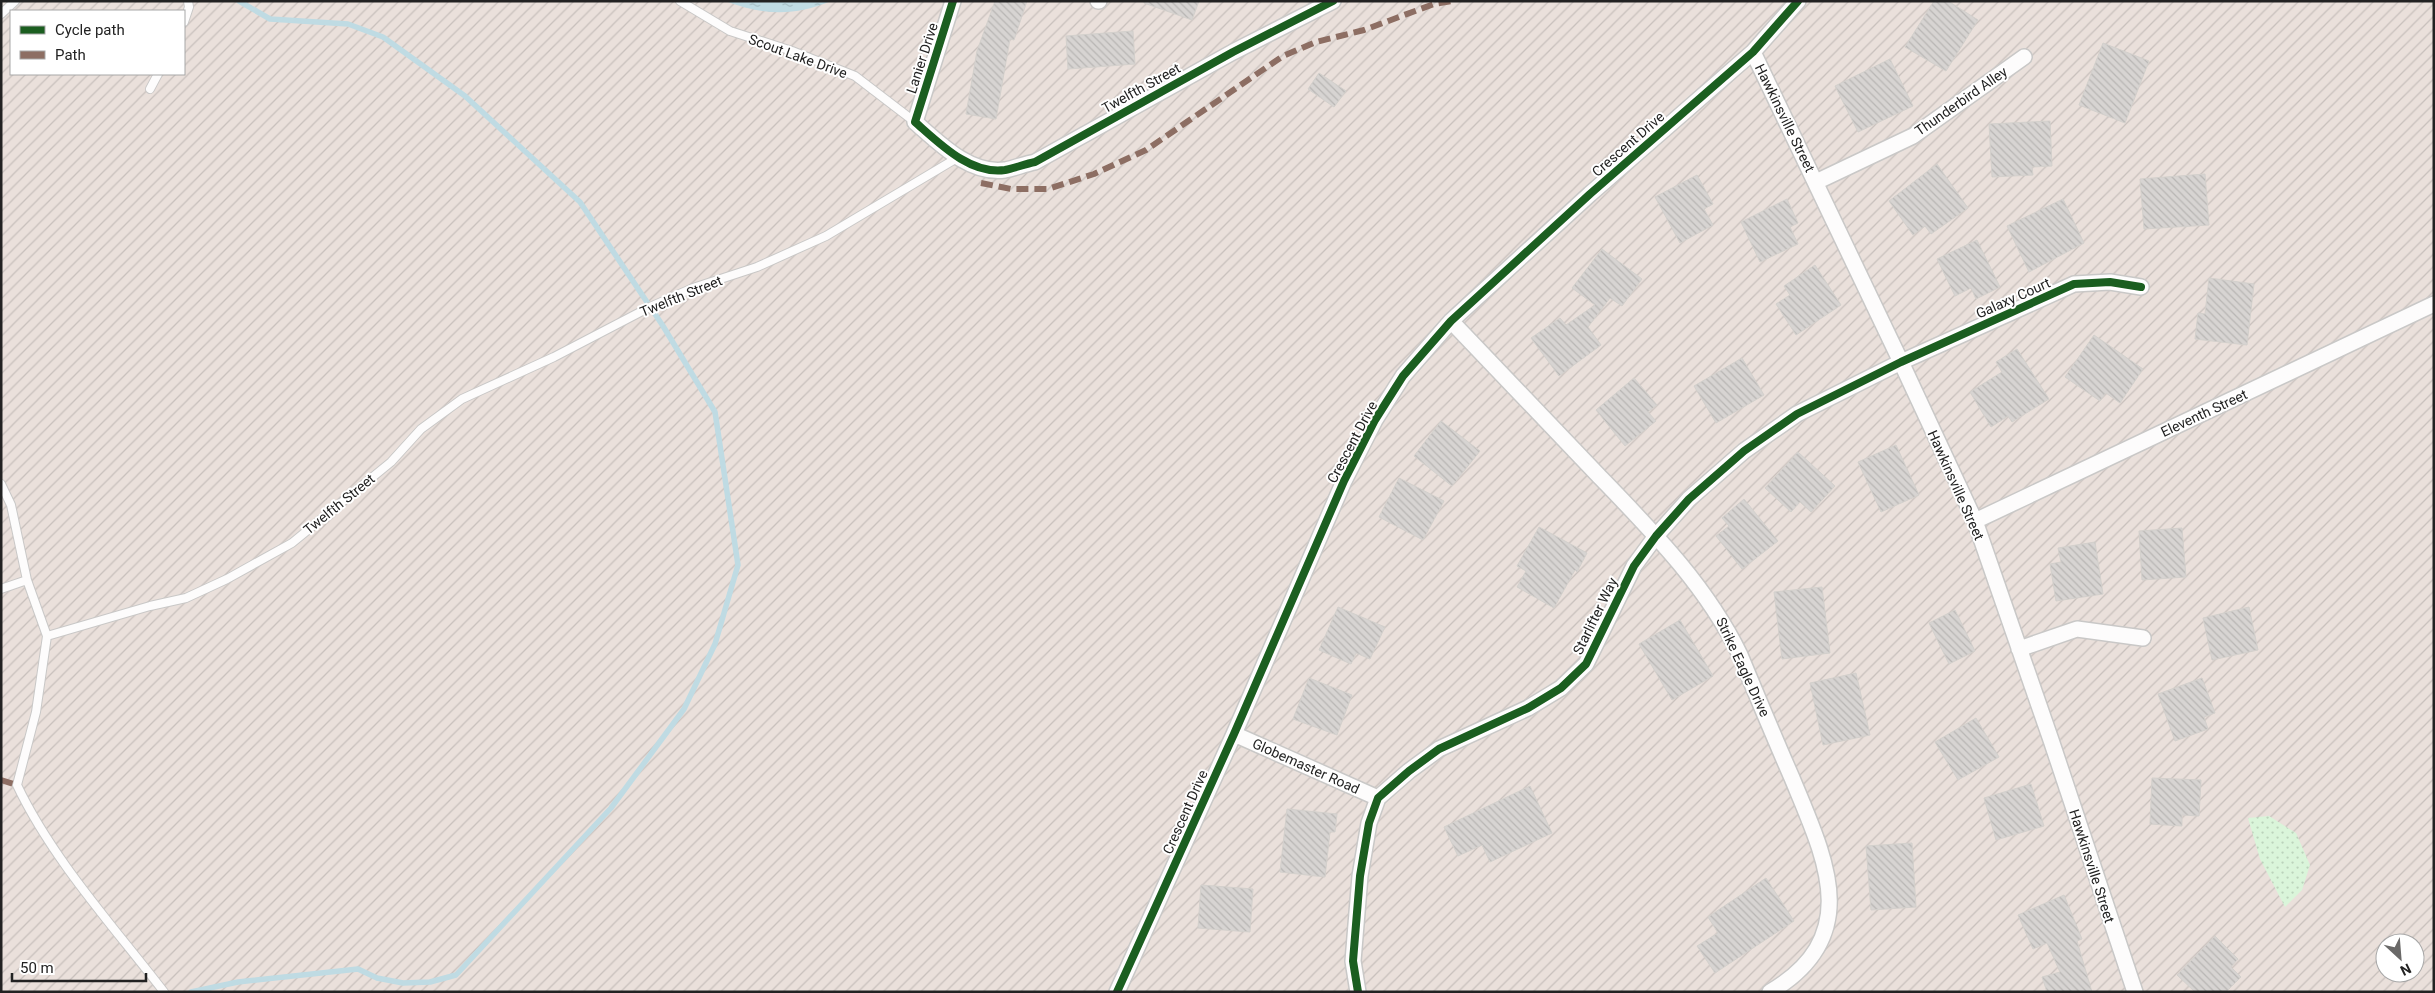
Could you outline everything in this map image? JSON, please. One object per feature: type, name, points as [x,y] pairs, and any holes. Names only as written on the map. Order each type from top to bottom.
[{"type":"street","name":"Lanier Drive","points":[[915,122],[953,1]]},
{"type":"street","name":"Twelfth Street","points":[[957,158],[976,166],[1003,170],[1035,162],[1234,52],[1333,1]]},
{"type":"street","name":"Crescent Drive","points":[[1117,992],[1234,734],[1344,481],[1375,420],[1403,376],[1451,322],[1590,194],[1753,52],[1798,1]]},
{"type":"street","name":"Hawkinsville Street","points":[[1753,52],[1901,362],[1974,521],[2135,992]]},
{"type":"street","name":"Thunderbird Alley","points":[[1816,182],[1913,136],[2024,57]]},
{"type":"street","name":"Scout Lake Drive","points":[[915,122],[957,158]]},
{"type":"street","name":"Galaxy Court","points":[[1901,362],[2074,284],[2110,282],[2141,287]]},
{"type":"street","name":"Eleventh Street","points":[[1974,521],[2434,304]]},
{"type":"street","name":"Strike Eagle Drive","points":[[1451,322],[1656,536],[1710,602],[1726,626],[1824,858],[1830,898],[1827,922],[1819,946],[1801,969],[1770,992]]},
{"type":"street","name":"Starlifter Way","points":[[1358,992],[1353,961],[1360,876],[1369,824],[1378,798],[1409,771],[1440,749],[1528,708],[1562,688],[1586,664],[1634,566],[1656,536],[1689,499],[1744,451],[1797,414],[1901,362]]},
{"type":"street","points":[[2019,649],[2077,629],[2143,638]]},
{"type":"street","name":"Globemaster Road","points":[[1234,734],[1378,798]]},
{"type":"lane","points":[[1,14],[15,1]]},
{"type":"lane","points":[[185,19],[189,7],[188,1]]},
{"type":"lane","name":"Scout Lake Drive","points":[[680,1],[730,31],[855,76],[915,122]]},
{"type":"lane","points":[[150,89],[157,75]]},
{"type":"lane","name":"Twelfth Street","points":[[47,636],[150,606],[186,598],[227,579],[292,543],[391,462],[421,429],[462,399],[554,357],[650,307],[693,288],[793,252],[879,206],[957,158]]},
{"type":"lane","points":[[1,484],[10,505],[27,580],[47,636],[36,712],[17,786],[31,816],[58,854],[164,992]]},
{"type":"lane","points":[[1,589],[27,580]]},
{"type":"shaded area","points":[[1,1],[2434,1],[2434,992],[1,992]]},
{"type":"green space","points":[[2269,816],[2296,833],[2310,865],[2302,890],[2285,907],[2260,859],[2248,818]]},
{"type":"water","points":[[725,1],[831,1],[804,10],[778,12],[752,9]]},
{"type":"building","points":[[995,1],[1027,1],[1014,40],[1010,39],[996,119],[966,114],[977,51]]},
{"type":"building","points":[[1144,1],[1199,1],[1192,20],[1144,3]]},
{"type":"building","points":[[1934,1],[1948,1],[1978,20],[1946,71],[1905,47]]},
{"type":"building","points":[[1133,31],[1135,64],[1068,69],[1066,36]]},
{"type":"building","points":[[2103,43],[2149,61],[2125,123],[2079,105]]},
{"type":"building","points":[[1890,59],[1913,106],[1858,132],[1835,86]]},
{"type":"building","points":[[1319,73],[1346,91],[1334,107],[1308,89]]},
{"type":"building","points":[[2050,121],[2052,166],[2032,167],[2033,175],[1992,177],[1989,124]]},
{"type":"building","points":[[1937,164],[1968,208],[1931,234],[1925,226],[1913,235],[1889,201]]},
{"type":"building","points":[[2205,174],[2209,225],[2144,229],[2140,179]]},
{"type":"building","points":[[1697,175],[1713,204],[1704,209],[1713,225],[1680,243],[1655,197]]},
{"type":"building","points":[[1787,199],[1798,223],[1790,227],[1798,244],[1760,262],[1741,222]]},
{"type":"building","points":[[2063,199],[2084,243],[2029,272],[2007,226]]},
{"type":"building","points":[[1977,240],[2000,287],[1976,299],[1971,288],[1955,296],[1937,259]]},
{"type":"building","points":[[1602,249],[1642,279],[1622,306],[1610,298],[1588,327],[1601,345],[1559,376],[1531,338],[1560,318],[1566,325],[1595,305],[1572,288]]},
{"type":"building","points":[[1815,265],[1841,305],[1796,335],[1776,304],[1790,295],[1784,286]]},
{"type":"building","points":[[2209,278],[2254,284],[2247,345],[2195,339],[2198,313],[2205,314]]},
{"type":"building","points":[[2094,335],[2143,369],[2120,403],[2106,393],[2100,401],[2065,377]]},
{"type":"building","points":[[2017,349],[2049,399],[2012,422],[2008,416],[1991,427],[1970,392],[2002,372],[1996,362]]},
{"type":"building","points":[[1742,358],[1764,395],[1716,423],[1694,386]]},
{"type":"building","points":[[1634,378],[1657,405],[1648,412],[1656,421],[1625,446],[1596,410]]},
{"type":"building","points":[[1441,421],[1480,451],[1452,486],[1414,456]]},
{"type":"building","points":[[1896,445],[1919,495],[1881,512],[1858,462]]},
{"type":"building","points":[[1798,452],[1835,486],[1811,512],[1800,502],[1791,512],[1765,488]]},
{"type":"building","points":[[1399,478],[1444,501],[1423,540],[1379,517]]},
{"type":"building","points":[[1744,499],[1778,541],[1742,569],[1716,536],[1729,526],[1722,518]]},
{"type":"building","points":[[1539,527],[1587,553],[1577,572],[1575,570],[1554,608],[1517,587],[1526,571],[1517,566]]},
{"type":"building","points":[[2182,528],[2186,577],[2142,580],[2139,531]]},
{"type":"building","points":[[2095,542],[2103,594],[2056,601],[2050,564],[2061,562],[2058,548]]},
{"type":"building","points":[[1822,587],[1830,653],[1782,659],[1774,592]]},
{"type":"building","points":[[1338,607],[1385,627],[1370,659],[1356,653],[1351,664],[1319,650]]},
{"type":"building","points":[[2249,607],[2258,650],[2212,660],[2203,618]]},
{"type":"building","points":[[1955,610],[1975,651],[1949,664],[1929,623]]},
{"type":"building","points":[[1680,620],[1713,676],[1672,700],[1639,644]]},
{"type":"building","points":[[1856,673],[1870,735],[1823,745],[1810,683]]},
{"type":"building","points":[[1309,678],[1352,695],[1337,735],[1293,719]]},
{"type":"building","points":[[2202,678],[2215,713],[2204,717],[2208,729],[2175,741],[2158,694]]},
{"type":"building","points":[[1976,718],[1999,757],[1958,780],[1935,742]]},
{"type":"building","points":[[2152,778],[2201,780],[2199,816],[2182,815],[2182,826],[2150,824]]},
{"type":"building","points":[[2031,784],[2044,826],[1996,840],[1984,798]]},
{"type":"building","points":[[1530,786],[1552,833],[1490,862],[1482,845],[1458,856],[1444,827]]},
{"type":"building","points":[[1287,809],[1337,814],[1335,832],[1330,832],[1325,877],[1280,872]]},
{"type":"building","points":[[1912,843],[1916,907],[1871,910],[1866,846]]},
{"type":"building","points":[[1766,878],[1794,921],[1715,973],[1697,946],[1718,933],[1708,917]]},
{"type":"building","points":[[1201,885],[1253,889],[1250,932],[1198,928]]},
{"type":"building","points":[[2064,895],[2082,939],[2077,941],[2092,992],[2047,992],[2042,977],[2060,972],[2047,943],[2033,949],[2018,915]]},
{"type":"building","points":[[2215,936],[2238,959],[2231,967],[2241,977],[2226,992],[2195,992],[2177,975]]},
{"type":"waterway","points":[[191,992],[238,982],[358,969],[377,978],[403,983],[430,982],[456,975],[611,808],[684,709],[715,644],[738,565],[715,412],[663,326],[580,202],[465,96],[383,37],[348,24],[270,19],[239,1]]},
{"type":"marked path","points":[[981,183],[1011,189],[1048,189],[1094,174],[1146,150],[1283,56],[1316,42],[1364,30],[1434,4],[1453,1]]},
{"type":"marked path","points":[[1,780],[17,785]]},
{"type":"cycle path","points":[[953,1],[915,122],[945,148],[967,163],[992,170],[1005,170],[1035,162],[1233,52],[1333,1]]},
{"type":"cycle path","points":[[1117,992],[1234,734],[1344,481],[1375,420],[1403,376],[1451,321],[1590,194],[1753,52],[1798,1]]},
{"type":"cycle path","points":[[1358,992],[1353,961],[1360,876],[1369,823],[1378,798],[1409,771],[1439,749],[1528,708],[1561,688],[1586,664],[1634,566],[1656,536],[1689,499],[1744,451],[1797,414],[1901,362],[2074,284],[2110,282],[2141,287]]}]
